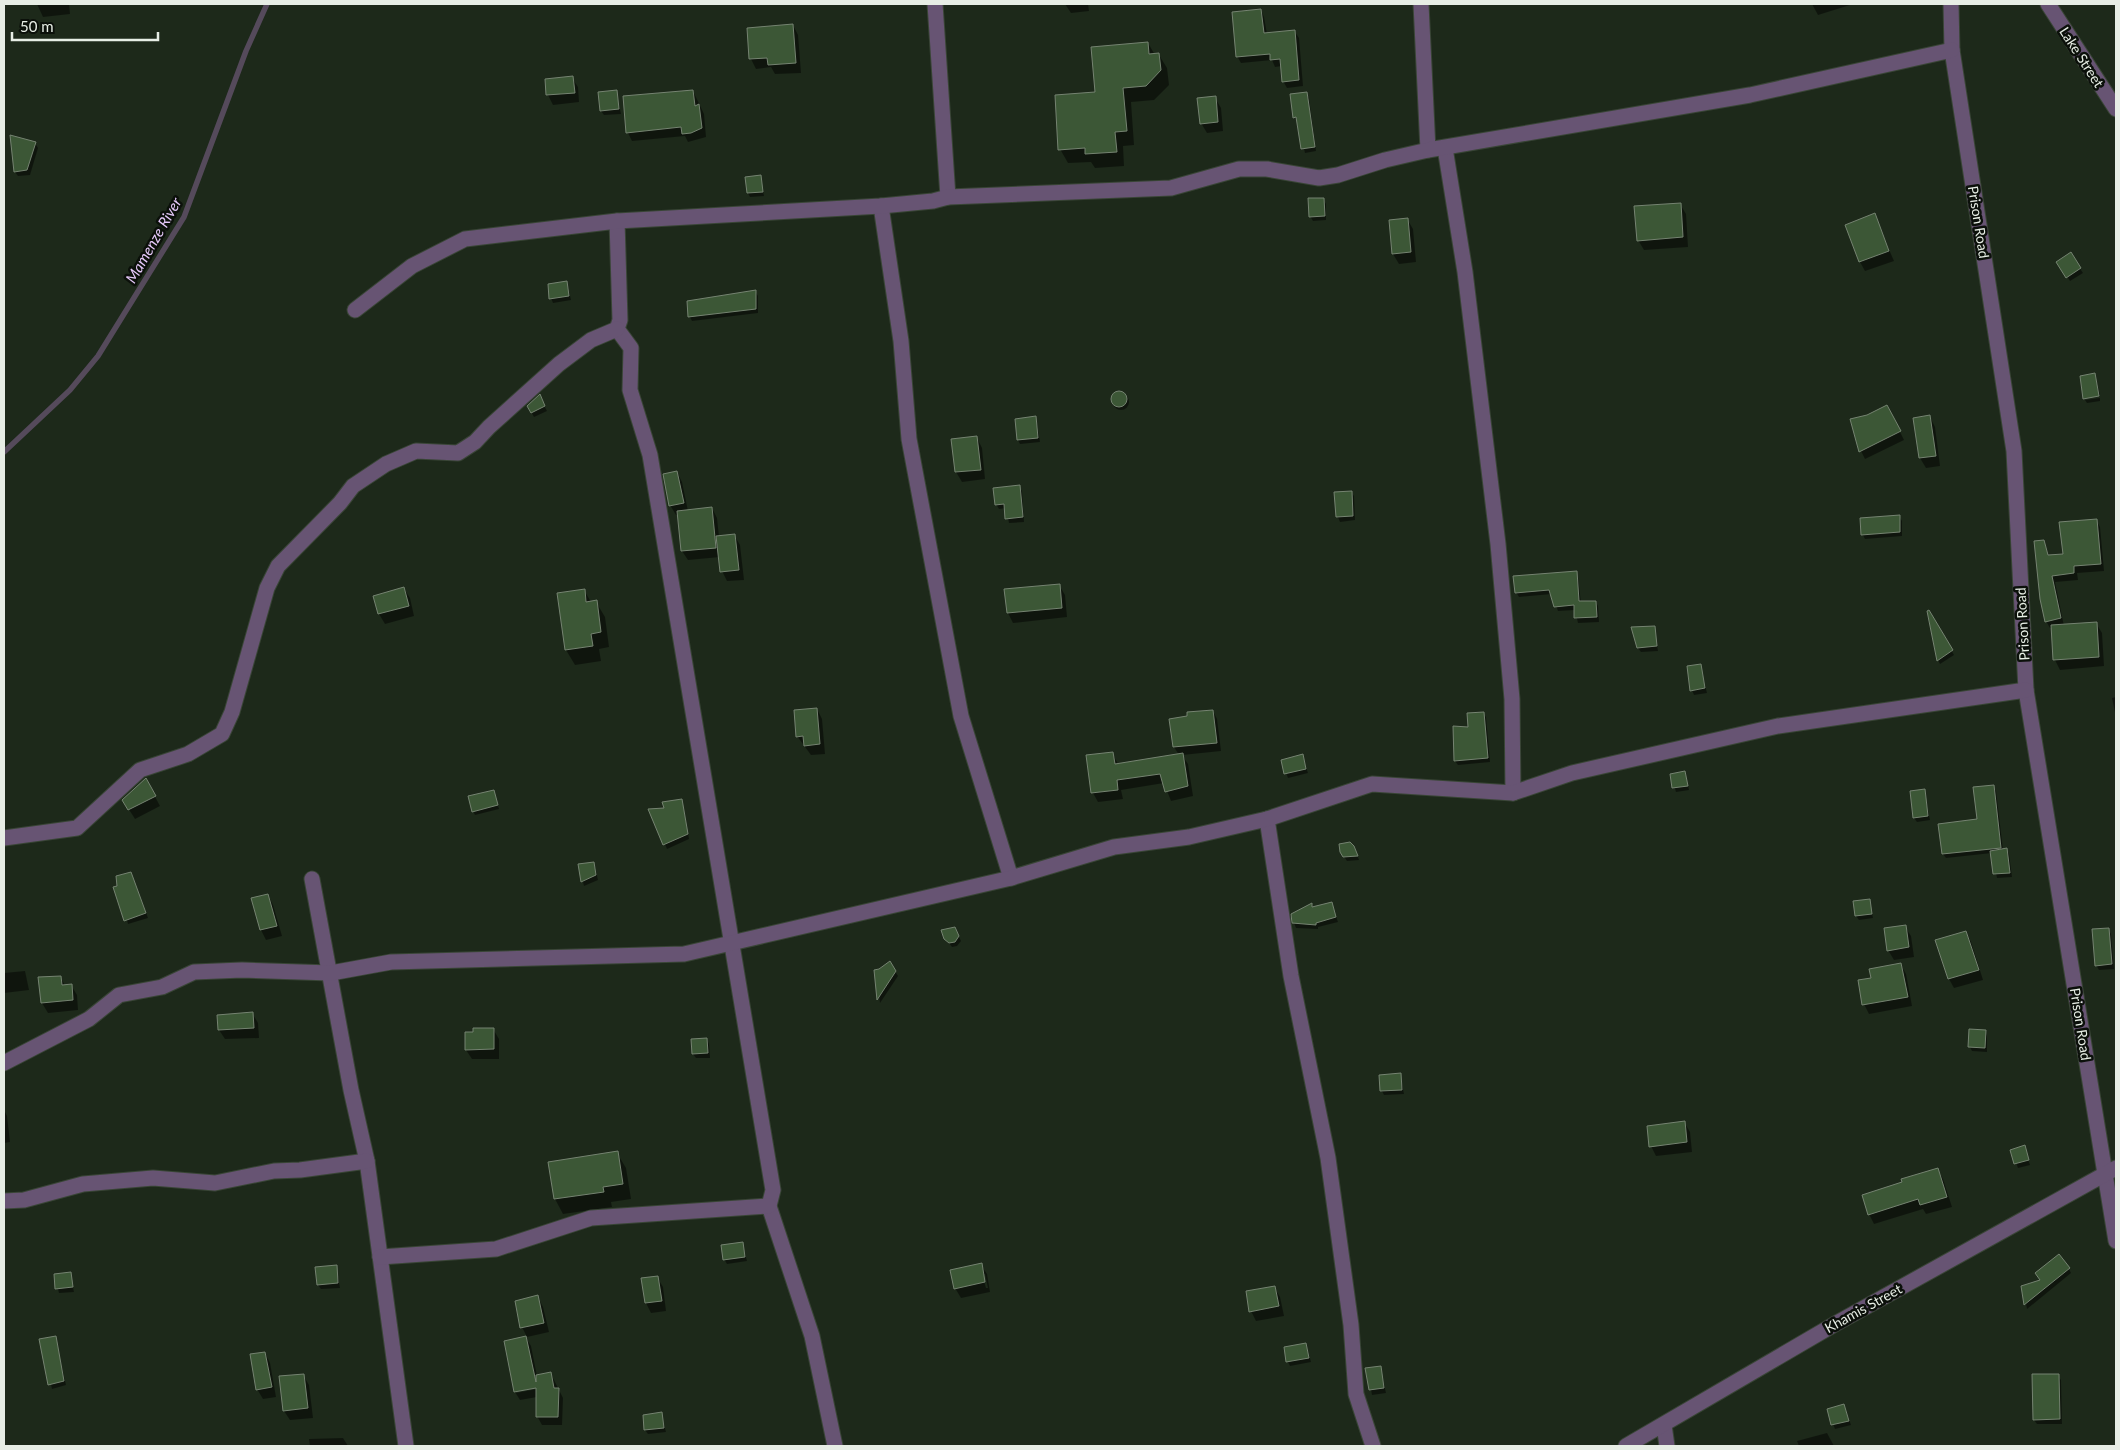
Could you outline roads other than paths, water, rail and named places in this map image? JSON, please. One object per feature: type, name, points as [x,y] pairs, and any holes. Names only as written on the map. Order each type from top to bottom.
[{"type":"street","points":[[935,4],[948,196]]},
{"type":"street","points":[[1421,4],[1428,150]]},
{"type":"street","name":"Prison Road","points":[[1951,4],[1952,50],[2014,451],[2026,690],[2110,1172],[2116,1242]]},
{"type":"street","name":"Lake Street","points":[[2048,4],[2116,109]]},
{"type":"street","points":[[355,310],[412,266],[465,239],[617,221],[880,206],[933,201],[948,196],[1171,188],[1239,169],[1267,169],[1319,178],[1338,175],[1385,160],[1428,150],[1750,95],[1952,50]]},
{"type":"street","points":[[1445,148],[1464,263],[1498,544],[1512,699],[1513,793]]},
{"type":"street","points":[[880,206],[902,341],[909,439],[961,716],[1011,878]]},
{"type":"street","points":[[4,838],[76,828],[140,770],[188,754],[222,734],[232,712],[267,588],[278,566],[340,503],[352,486],[386,464],[416,451],[458,453],[475,442],[501,415],[559,364],[591,340],[617,328],[620,320],[617,221]]},
{"type":"street","points":[[617,328],[631,348],[630,390],[650,455],[773,1190],[769,1206],[812,1336],[835,1446]]},
{"type":"street","points":[[4,1063],[89,1019],[119,995],[162,987],[194,972],[242,970],[331,973],[391,962],[684,954],[1011,878],[1114,847],[1189,837],[1266,819],[1372,784],[1513,793],[1572,773],[1778,726],[2026,690]]},
{"type":"street","points":[[1266,819],[1291,976],[1328,1158],[1351,1325],[1356,1394],[1373,1446]]},
{"type":"street","points":[[312,879],[331,973],[351,1090],[367,1161],[406,1446]]},
{"type":"street","points":[[4,1201],[24,1200],[83,1184],[152,1178],[215,1183],[274,1171],[300,1170],[367,1161]]},
{"type":"street","name":"Khamis Street","points":[[1626,1446],[1664,1426],[1695,1404],[1850,1316],[2059,1198],[2110,1172]]},
{"type":"street","points":[[380,1257],[496,1249],[592,1218],[769,1206]]},
{"type":"street","points":[[1664,1426],[1667,1446]]},
{"type":"waterway","name":"Mamenze River","points":[[4,452],[70,390],[98,356],[184,217],[246,51],[267,4]]}]
